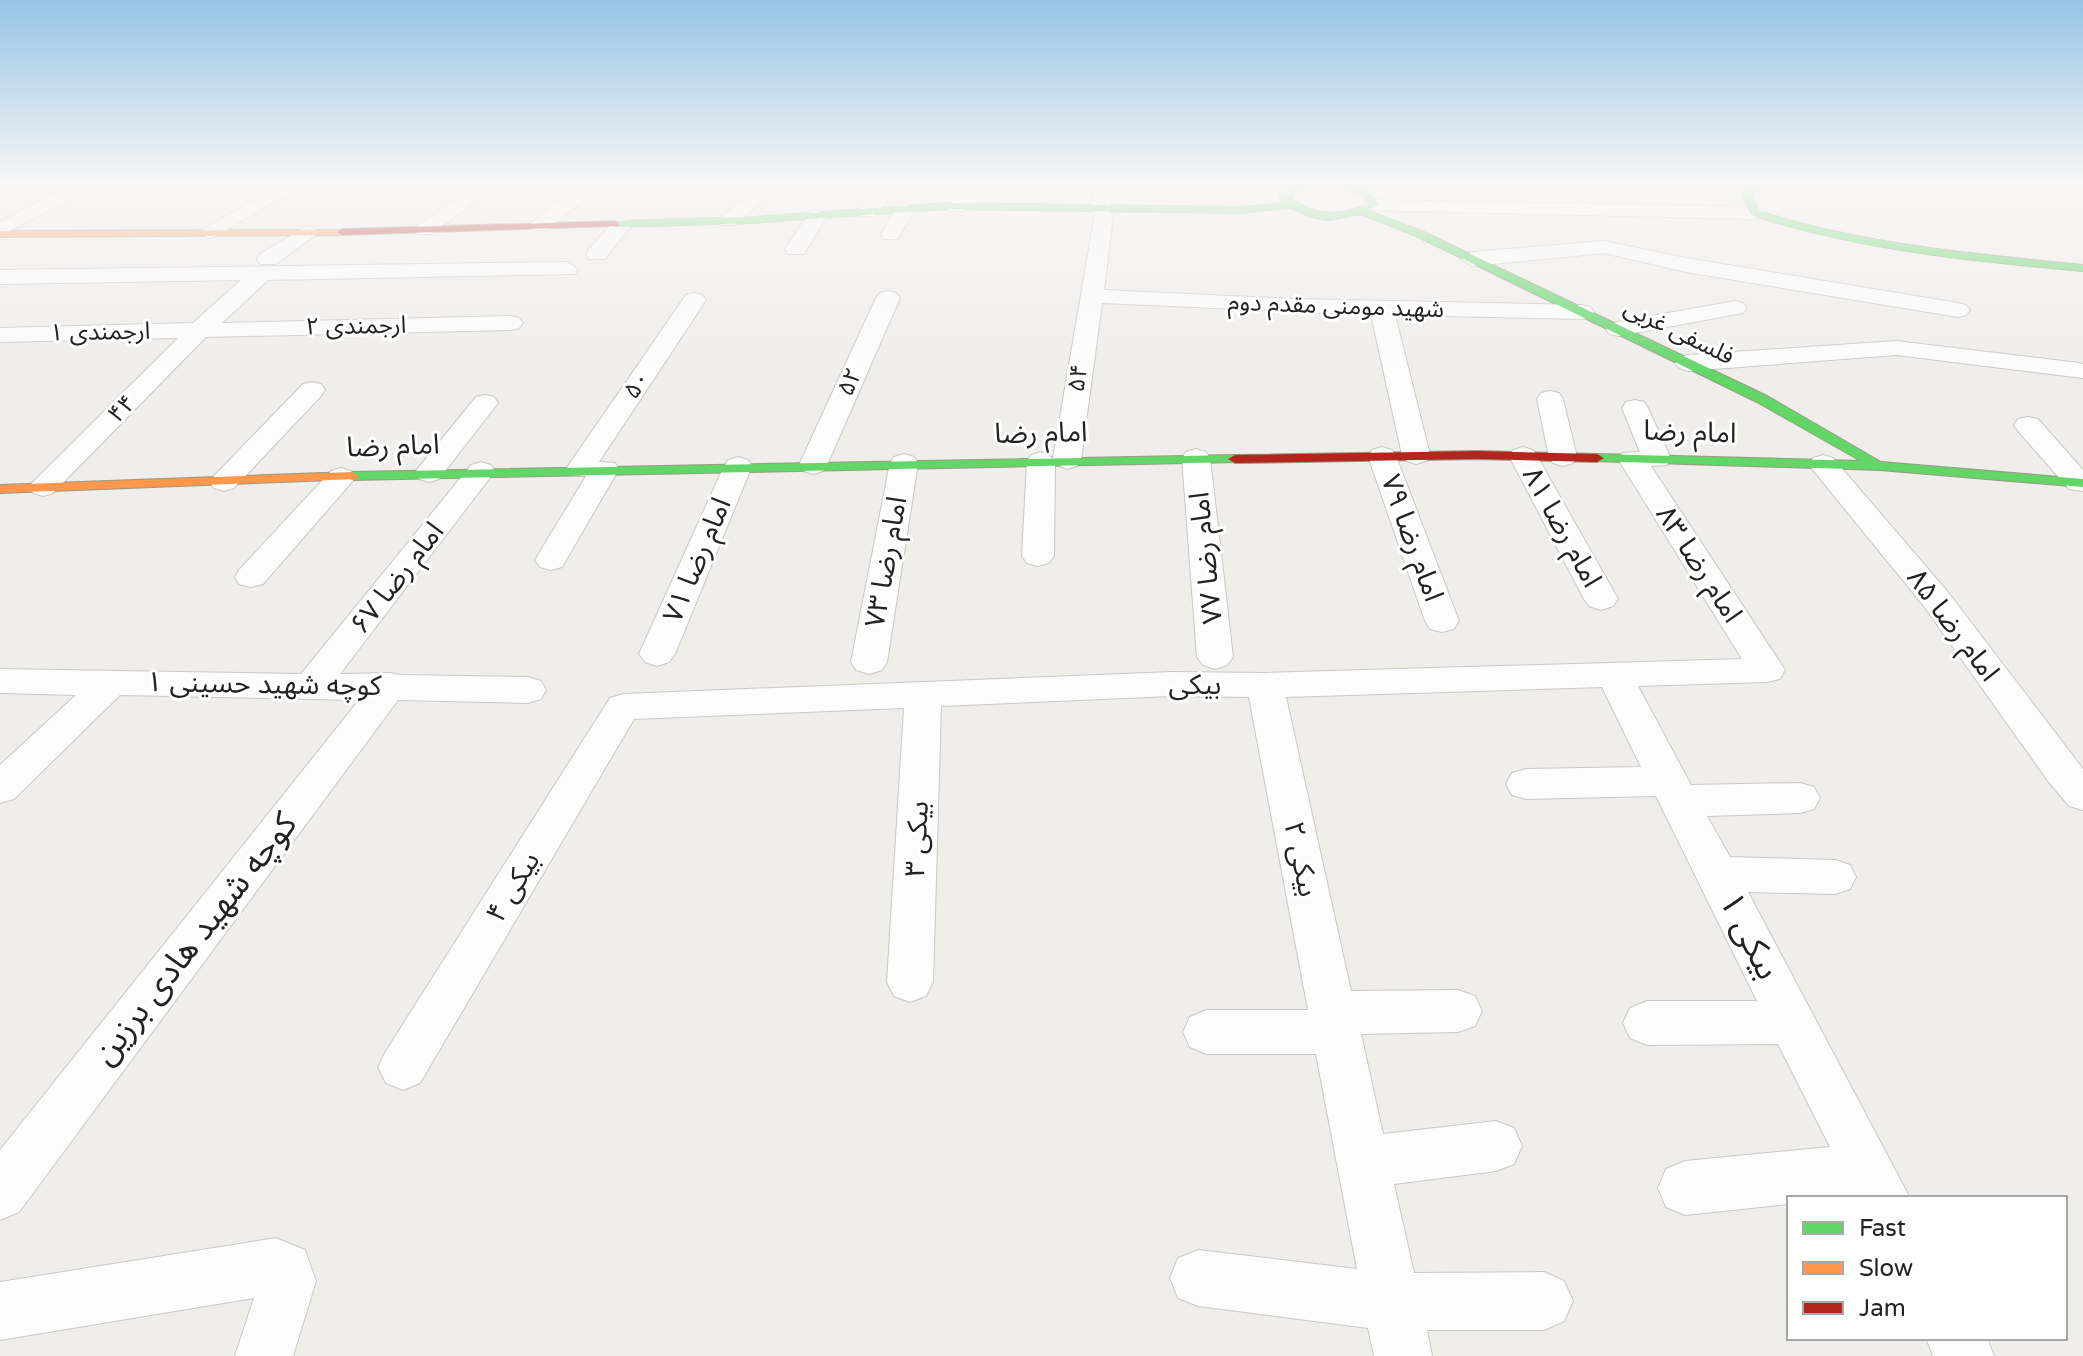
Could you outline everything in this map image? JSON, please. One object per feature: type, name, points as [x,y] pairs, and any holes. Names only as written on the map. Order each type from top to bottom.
[{"type":"street","name":"۴۴","points":[[43,487],[265,266],[288,247]]},
{"type":"street","points":[[597,254],[603,247]]},
{"type":"street","name":"۵۴","points":[[1038,556],[1097,247]]},
{"type":"street","name":"فلسفی غربی","points":[[1452,247],[1762,399],[1880,466]]},
{"type":"street","points":[[1472,259],[1601,247]]},
{"type":"street","points":[[1605,247],[1686,265],[1958,310]]},
{"type":"street","points":[[1881,247],[2075,267]]},
{"type":"street","points":[[0,277],[265,266],[567,269]]},
{"type":"street","name":"شهید مومنی مقدم دوم","points":[[1090,296],[1381,308],[1582,312]]},
{"type":"street","name":"۵۲","points":[[813,465],[888,298]]},
{"type":"street","name":"۵۰","points":[[551,560],[592,469],[694,300]]},
{"type":"street","points":[[1381,308],[1416,455]]},
{"type":"street","points":[[1618,329],[1735,308]]},
{"type":"street","name":"۲ ارجمندی","points":[[200,330],[511,323]]},
{"type":"street","name":"۱ ارجمندی","points":[[0,335],[200,330]]},
{"type":"street","points":[[1688,363],[1896,348],[2079,371]]},
{"type":"street","points":[[224,482],[312,390]]},
{"type":"street","points":[[1550,399],[1563,457]]},
{"type":"street","points":[[429,473],[485,403]]},
{"type":"street","name":"امام رضا ۸۳","points":[[1635,408],[1644,459],[1767,670]]},
{"type":"street","points":[[2028,425],[2081,483]]},
{"type":"street","name":"امام رضا","points":[[3,492],[43,487],[481,471],[1416,455],[1880,466],[2081,483]]},
{"type":"street","name":"امام رضا ۷۹","points":[[1382,456],[1442,621]]},
{"type":"street","name":"امام رضا ۸۱","points":[[1523,456],[1601,599]]},
{"type":"street","name":"امام رضا ۷۷","points":[[1196,458],[1215,657]]},
{"type":"street","name":"امام رضا ۷۳","points":[[869,662],[904,463]]},
{"type":"street","name":"امام رضا ۸۵","points":[[1823,464],[1935,598],[2081,792]]},
{"type":"street","name":"امام رضا ۷۱","points":[[657,654],[738,466]]},
{"type":"street","name":"امام رضا ۶۷","points":[[313,684],[481,471]]},
{"type":"street","points":[[251,577],[341,477]]},
{"type":"street","name":"بیکی","points":[[623,707],[1172,684],[1265,685],[1767,670]]},
{"type":"street","name":"۱ بیکی","points":[[1614,675],[1876,1184]]},
{"type":"street","name":"کوچه شهید حسینی ۱","points":[[0,681],[390,685],[528,690]]},
{"type":"street","points":[[0,788],[111,683]]},
{"type":"street","name":"کوچه شهید هادی برزین","points":[[0,1193],[390,685]]},
{"type":"street","name":"۲ بیکی","points":[[1265,685],[1403,1356]]},
{"type":"street","name":"۳ بیکی","points":[[910,982],[923,696]]},
{"type":"street","name":"۴ بیکی","points":[[403,1067],[623,707]]},
{"type":"street","points":[[1526,784],[1800,798]]},
{"type":"street","points":[[1716,874],[1835,877]]},
{"type":"street","points":[[1207,1032],[1458,1011]]},
{"type":"street","points":[[1647,1023],[1793,1022]]},
{"type":"street","points":[[1364,1162],[1496,1146]]},
{"type":"street","points":[[1685,1188],[1876,1184]]},
{"type":"street","points":[[0,1311],[276,1266],[285,1270],[288,1281],[264,1356]]},
{"type":"street","points":[[1198,1278],[1392,1302],[1544,1301]]},
{"type":"traffic: fast","points":[[1448,247],[1762,399],[1875,463]]},
{"type":"traffic: fast","points":[[1895,247],[2083,268]]},
{"type":"traffic: fast","points":[[1597,458],[1880,466],[2083,483]]},
{"type":"traffic: fast","points":[[352,476],[1235,459]]},
{"type":"traffic: slow","points":[[0,489],[352,476]]},
{"type":"traffic: jam","points":[[1235,459],[1477,455],[1597,458]]}]
